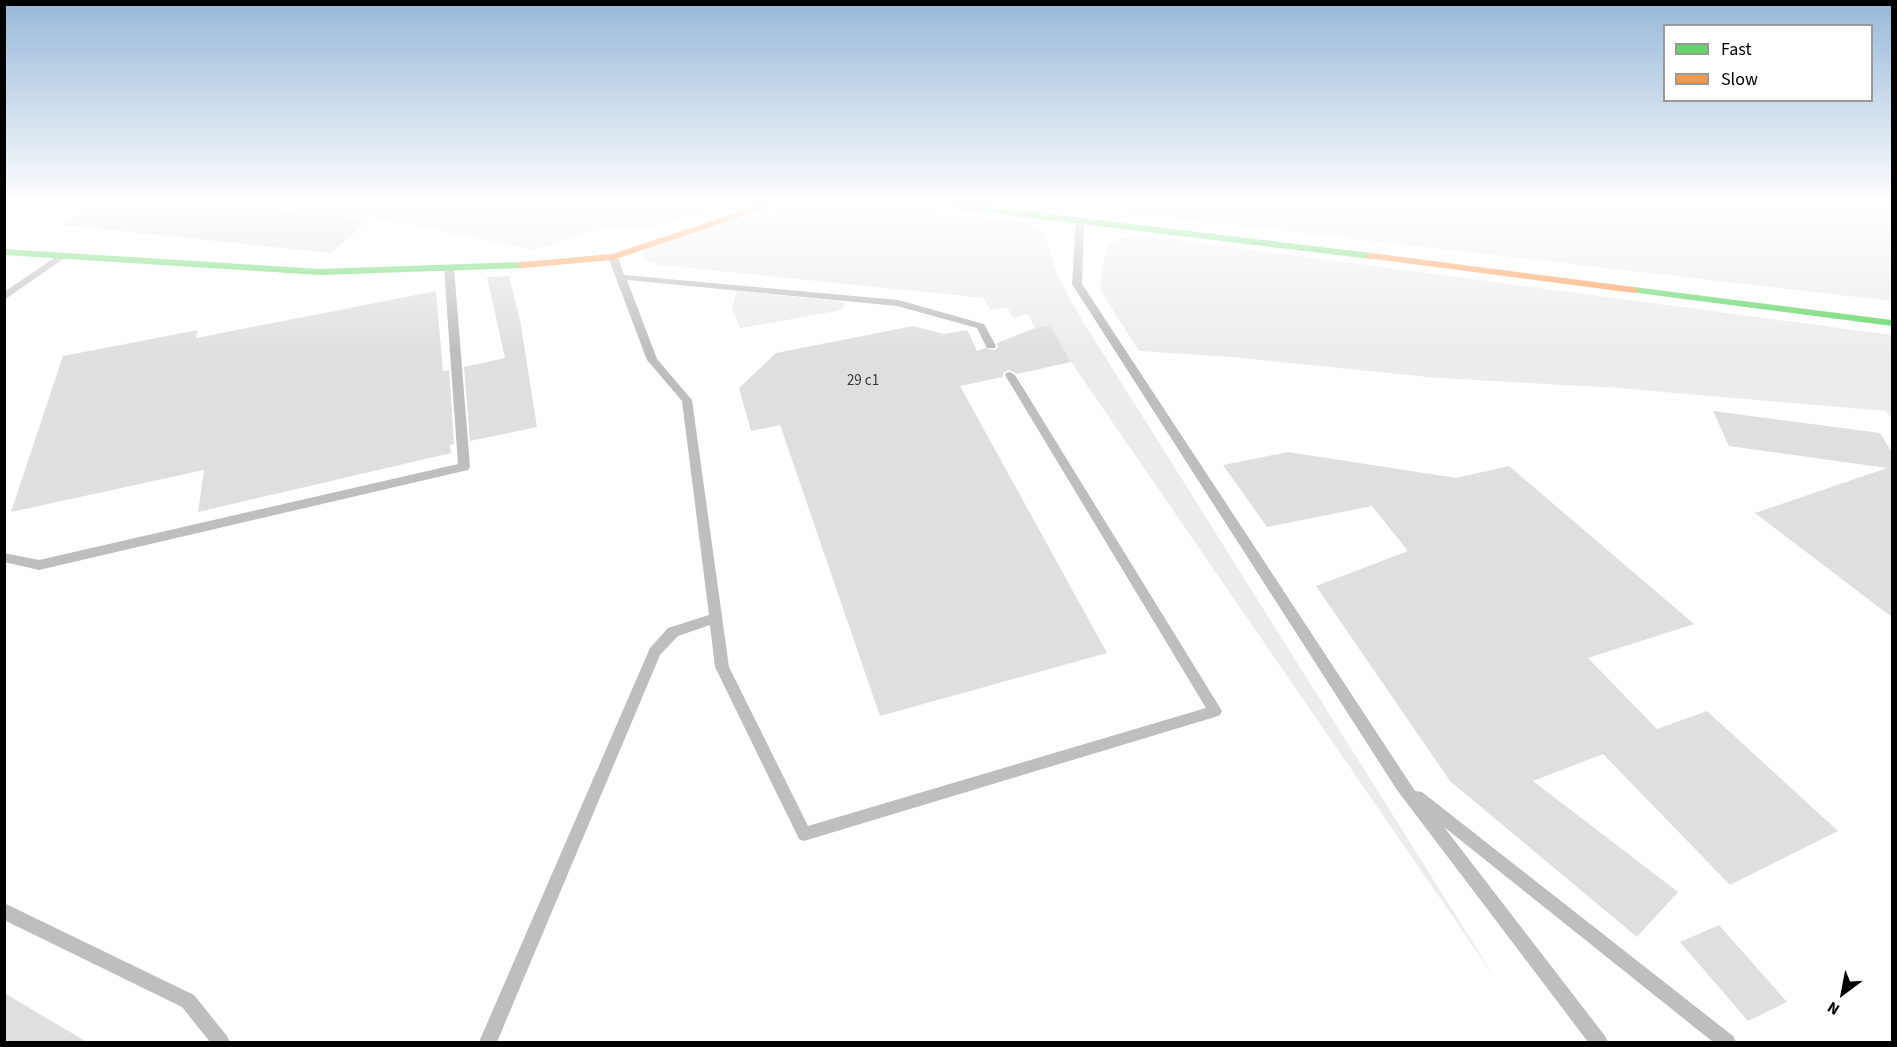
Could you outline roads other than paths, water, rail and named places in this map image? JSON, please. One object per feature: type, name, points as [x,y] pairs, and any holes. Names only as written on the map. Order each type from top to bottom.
[{"type":"main road","points":[[41,254],[320,272],[532,265],[613,257],[622,254]]},
{"type":"main road","points":[[1350,254],[1893,322]]},
{"type":"lane","points":[[1078,254],[1077,284],[1402,785],[1599,1042]]},
{"type":"lane","points":[[4,297],[63,255]]},
{"type":"lane","points":[[613,257],[652,360],[687,400],[722,667],[804,834],[1215,711],[1010,375]]},
{"type":"lane","points":[[4,557],[39,565],[464,467],[449,268]]},
{"type":"lane","points":[[620,277],[898,303],[981,326],[991,346]]},
{"type":"lane","points":[[488,1042],[655,652],[673,632],[715,618]]},
{"type":"lane","points":[[1402,785],[1727,1042]]},
{"type":"lane","points":[[4,911],[188,1001],[221,1042]]}]
